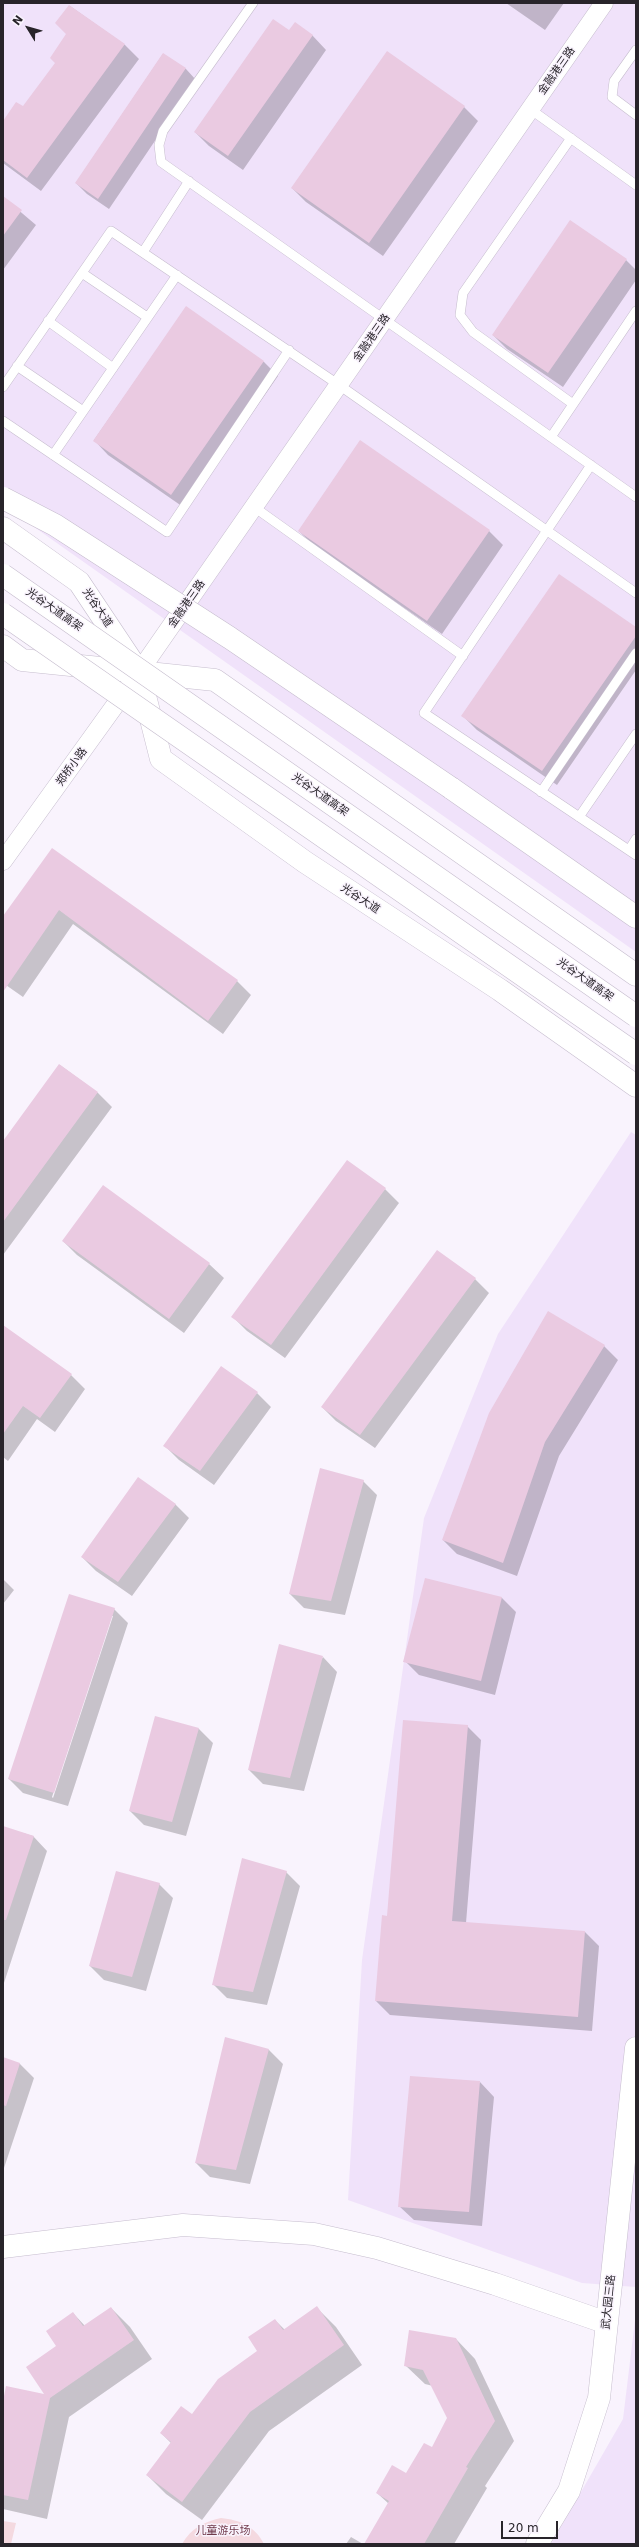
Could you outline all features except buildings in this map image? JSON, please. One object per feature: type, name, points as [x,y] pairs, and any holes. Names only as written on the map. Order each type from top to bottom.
[{"type":"main road","points":[[3,498],[54,525],[230,638],[451,788],[636,918]]},
{"type":"main road","name":"光谷大道","points":[[3,528],[79,582],[140,672],[161,759],[305,862],[500,990],[636,1086]]},
{"type":"main road","name":"光谷大道高架","points":[[3,575],[636,1016]]},
{"type":"main road","points":[[3,614],[636,1054]]},
{"type":"main road","points":[[3,646],[22,660],[215,680],[636,975]]},
{"type":"main road","name":"武大园三路","points":[[538,2544],[570,2491],[599,2398],[636,2048]]},
{"type":"main road","points":[[3,2247],[183,2225],[314,2234],[377,2248],[495,2284],[607,2323]]},
{"type":"street","name":"金融港三路","points":[[140,672],[604,3]]},
{"type":"street","name":"郑桥小路","points":[[3,861],[140,672]]},
{"type":"lane","points":[[253,3],[163,131],[159,145],[161,162],[636,497]]},
{"type":"lane","points":[[636,50],[614,81],[612,97],[636,115]]},
{"type":"lane","points":[[530,109],[636,184]]},
{"type":"lane","points":[[570,138],[463,293],[460,315],[472,332],[573,404]]},
{"type":"lane","points":[[143,252],[189,181]]},
{"type":"lane","points":[[3,387],[111,231],[289,350],[636,593]]},
{"type":"lane","points":[[82,273],[148,317]]},
{"type":"lane","points":[[53,455],[177,275]]},
{"type":"lane","points":[[550,437],[636,311]]},
{"type":"lane","points":[[48,321],[112,368]]},
{"type":"lane","points":[[3,421],[168,532],[289,350]]},
{"type":"lane","points":[[18,366],[83,411]]},
{"type":"lane","points":[[591,465],[424,713],[632,852],[636,839]]},
{"type":"lane","points":[[254,507],[463,656]]},
{"type":"lane","points":[[541,792],[636,653]]},
{"type":"lane","points":[[578,817],[636,734]]},
{"type":"shaded area","points":[[3,3],[636,3],[636,952],[3,505]]},
{"type":"shaded area","points":[[631,1132],[636,1135],[636,2287],[582,2283],[348,2200],[362,1960],[424,1518],[498,1334]]},
{"type":"shaded area","points":[[636,2312],[636,2544],[551,2544],[623,2419]]},
{"type":"green space","name":"儿童游乐场","points":[[221,2518],[241,2522],[251,2528],[264,2544],[182,2544],[198,2526]]},
{"type":"green space","points":[[3,2521],[16,2523],[11,2544],[3,2544]]}]
